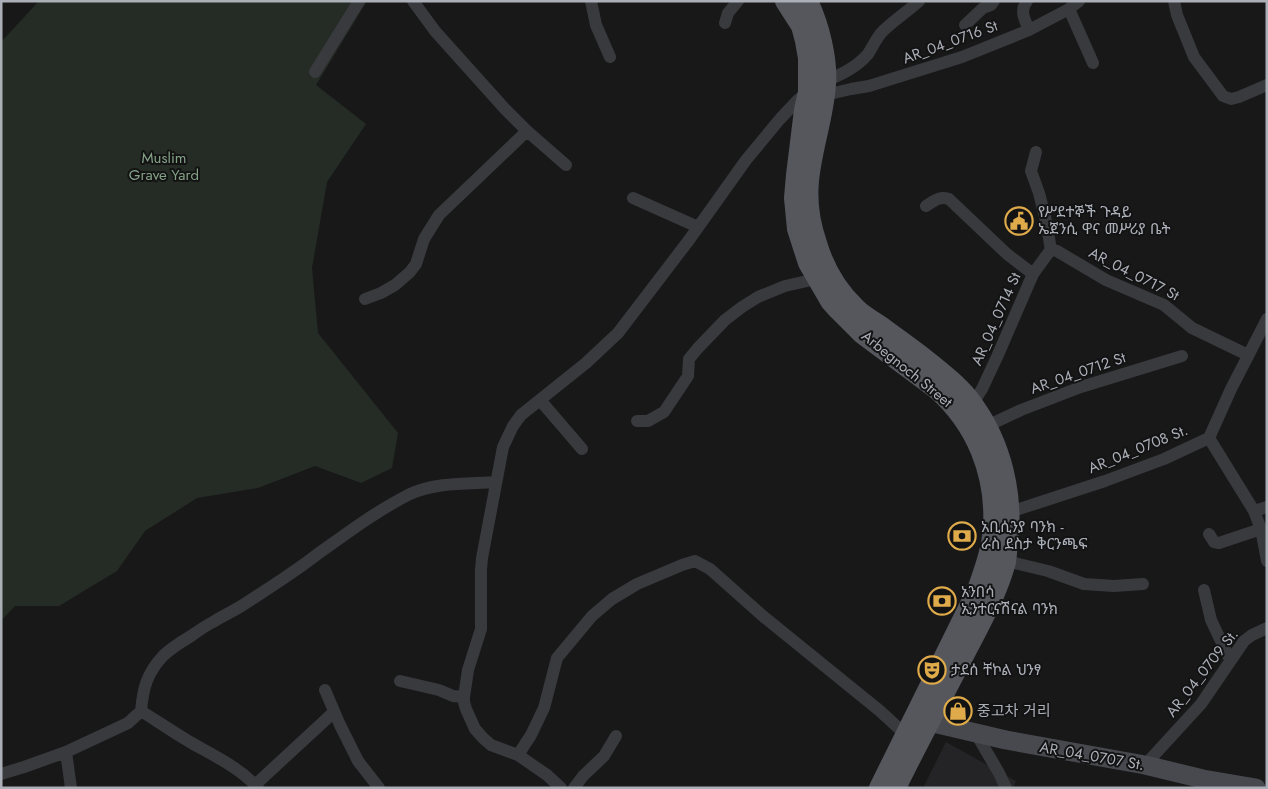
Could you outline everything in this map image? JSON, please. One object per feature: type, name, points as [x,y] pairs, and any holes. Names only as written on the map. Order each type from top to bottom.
[{"type":"main road","name":"Arbegnoch Street","points":[[785,1],[801,26],[805,41],[808,70],[820,90]]},
{"type":"main road","name":"Arbegnoch Street","points":[[808,1],[816,18],[825,59],[809,181],[810,216],[817,244],[840,290],[857,309],[931,363],[973,403],[987,426],[997,448],[1003,467],[1010,512],[1006,561],[984,617],[922,719],[905,734],[879,788]]},
{"type":"main road","name":"Arbegnoch Street","points":[[820,90],[804,110],[794,198],[797,229],[808,263],[830,301],[862,334],[936,389],[962,415],[979,448],[990,478],[993,502],[993,528],[982,576],[922,719],[896,788]]},
{"type":"street","points":[[315,72],[359,1]]},
{"type":"street","points":[[413,1],[435,31],[526,131],[566,166]]},
{"type":"street","points":[[591,1],[596,24],[610,56]]},
{"type":"street","points":[[725,23],[728,13],[738,1]]},
{"type":"street","points":[[560,788],[547,775],[518,755],[491,745],[483,738],[475,729],[464,702],[468,670],[481,629],[481,570],[503,447],[513,426],[521,415],[603,348],[618,333],[746,160],[780,119],[798,100],[820,90],[862,61],[881,33],[919,1]]},
{"type":"street","points":[[964,25],[994,1]]},
{"type":"street","points":[[1027,1],[1024,6],[1023,16],[1029,30]]},
{"type":"street","points":[[1174,1],[1177,15],[1194,57],[1222,96],[1231,99],[1267,85]]},
{"type":"street","points":[[1074,5],[1093,63]]},
{"type":"street","name":"AR_04_0716 St","points":[[820,90],[869,86],[923,70],[978,51],[1029,30],[1074,5]]},
{"type":"street","points":[[365,298],[381,293],[410,272],[416,264],[424,239],[439,215],[526,131]]},
{"type":"street","points":[[1036,152],[1031,171],[1040,193],[1054,251]]},
{"type":"street","points":[[633,198],[698,227]]},
{"type":"street","points":[[926,206],[938,198],[949,199],[1007,254],[1033,274]]},
{"type":"street","name":"AR_04_0714 St","points":[[973,403],[982,390],[1033,274],[1049,252],[1054,251]]},
{"type":"street","name":"AR_04_0717 St","points":[[1054,251],[1106,280],[1164,305],[1192,328],[1248,355]]},
{"type":"street","points":[[637,422],[648,422],[664,412],[688,376],[689,359],[725,320],[758,297],[785,286],[816,279]]},
{"type":"street","name":"AR_04_0708 St.","points":[[1010,512],[1105,481],[1164,459],[1209,438],[1231,389],[1267,319]]},
{"type":"street","name":"AR_04_0712 St","points":[[987,426],[1021,410],[1081,387],[1182,356]]},
{"type":"street","points":[[540,400],[582,449]]},
{"type":"street","points":[[1209,438],[1254,511],[1261,529],[1267,561]]},
{"type":"street","points":[[1,774],[66,752],[128,723],[141,711],[142,692],[148,676],[164,655],[211,622],[243,605],[315,557],[352,529],[391,505],[410,494],[424,489],[449,484],[496,482]]},
{"type":"street","points":[[1254,511],[1267,506]]},
{"type":"street","points":[[1208,534],[1214,542],[1219,544],[1261,529]]},
{"type":"street","points":[[518,755],[531,735],[544,708],[557,658],[592,616],[612,599],[637,584],[682,564],[695,561],[710,569],[764,617],[880,711],[905,734]]},
{"type":"street","points":[[1006,561],[1048,571],[1084,584],[1114,586],[1143,584]]},
{"type":"street","points":[[1204,590],[1211,620],[1230,660]]},
{"type":"street","name":"AR_04_0709 St.","points":[[1145,765],[1201,704],[1244,641],[1267,628]]},
{"type":"street","points":[[400,681],[439,690],[453,696],[464,697]]},
{"type":"street","points":[[325,690],[358,760],[379,788]]},
{"type":"street","points":[[141,711],[245,774],[256,786],[334,712]]},
{"type":"street","name":"AR_04_0707 St.","points":[[922,719],[1006,740],[1145,765],[1199,783],[1256,788]]},
{"type":"street","points":[[975,732],[1006,788]]},
{"type":"street","points":[[574,788],[583,776],[604,756],[616,736]]},
{"type":"street","points":[[66,752],[70,788]]},
{"type":"shaded area","points":[[946,742],[1016,781],[1013,788],[923,788]]},
{"type":"green space","name":"Muslim Grave Yard","points":[[39,1],[367,1],[316,85],[366,124],[327,182],[312,268],[318,333],[398,433],[392,468],[361,483],[315,466],[258,488],[197,498],[145,531],[117,571],[59,606],[15,606],[1,621],[1,42]]},
{"type":"place","name":"የሥደተኞች ጉዳይ ኤጀንሲ ዋና መሥሪያ ቤት","points":[[1019,221]]},
{"type":"place","name":"አቢሲንያ ባንክ - ራስ ደስታ ቅርንጫፍ","points":[[962,536]]},
{"type":"place","name":"አንበሳ ኢንተርናሽናል ባንክ","points":[[942,601]]},
{"type":"place","name":"ታደሰ ቸኮል ህንፃ","points":[[932,670]]},
{"type":"place","name":"중고차 거리","points":[[958,711]]}]
